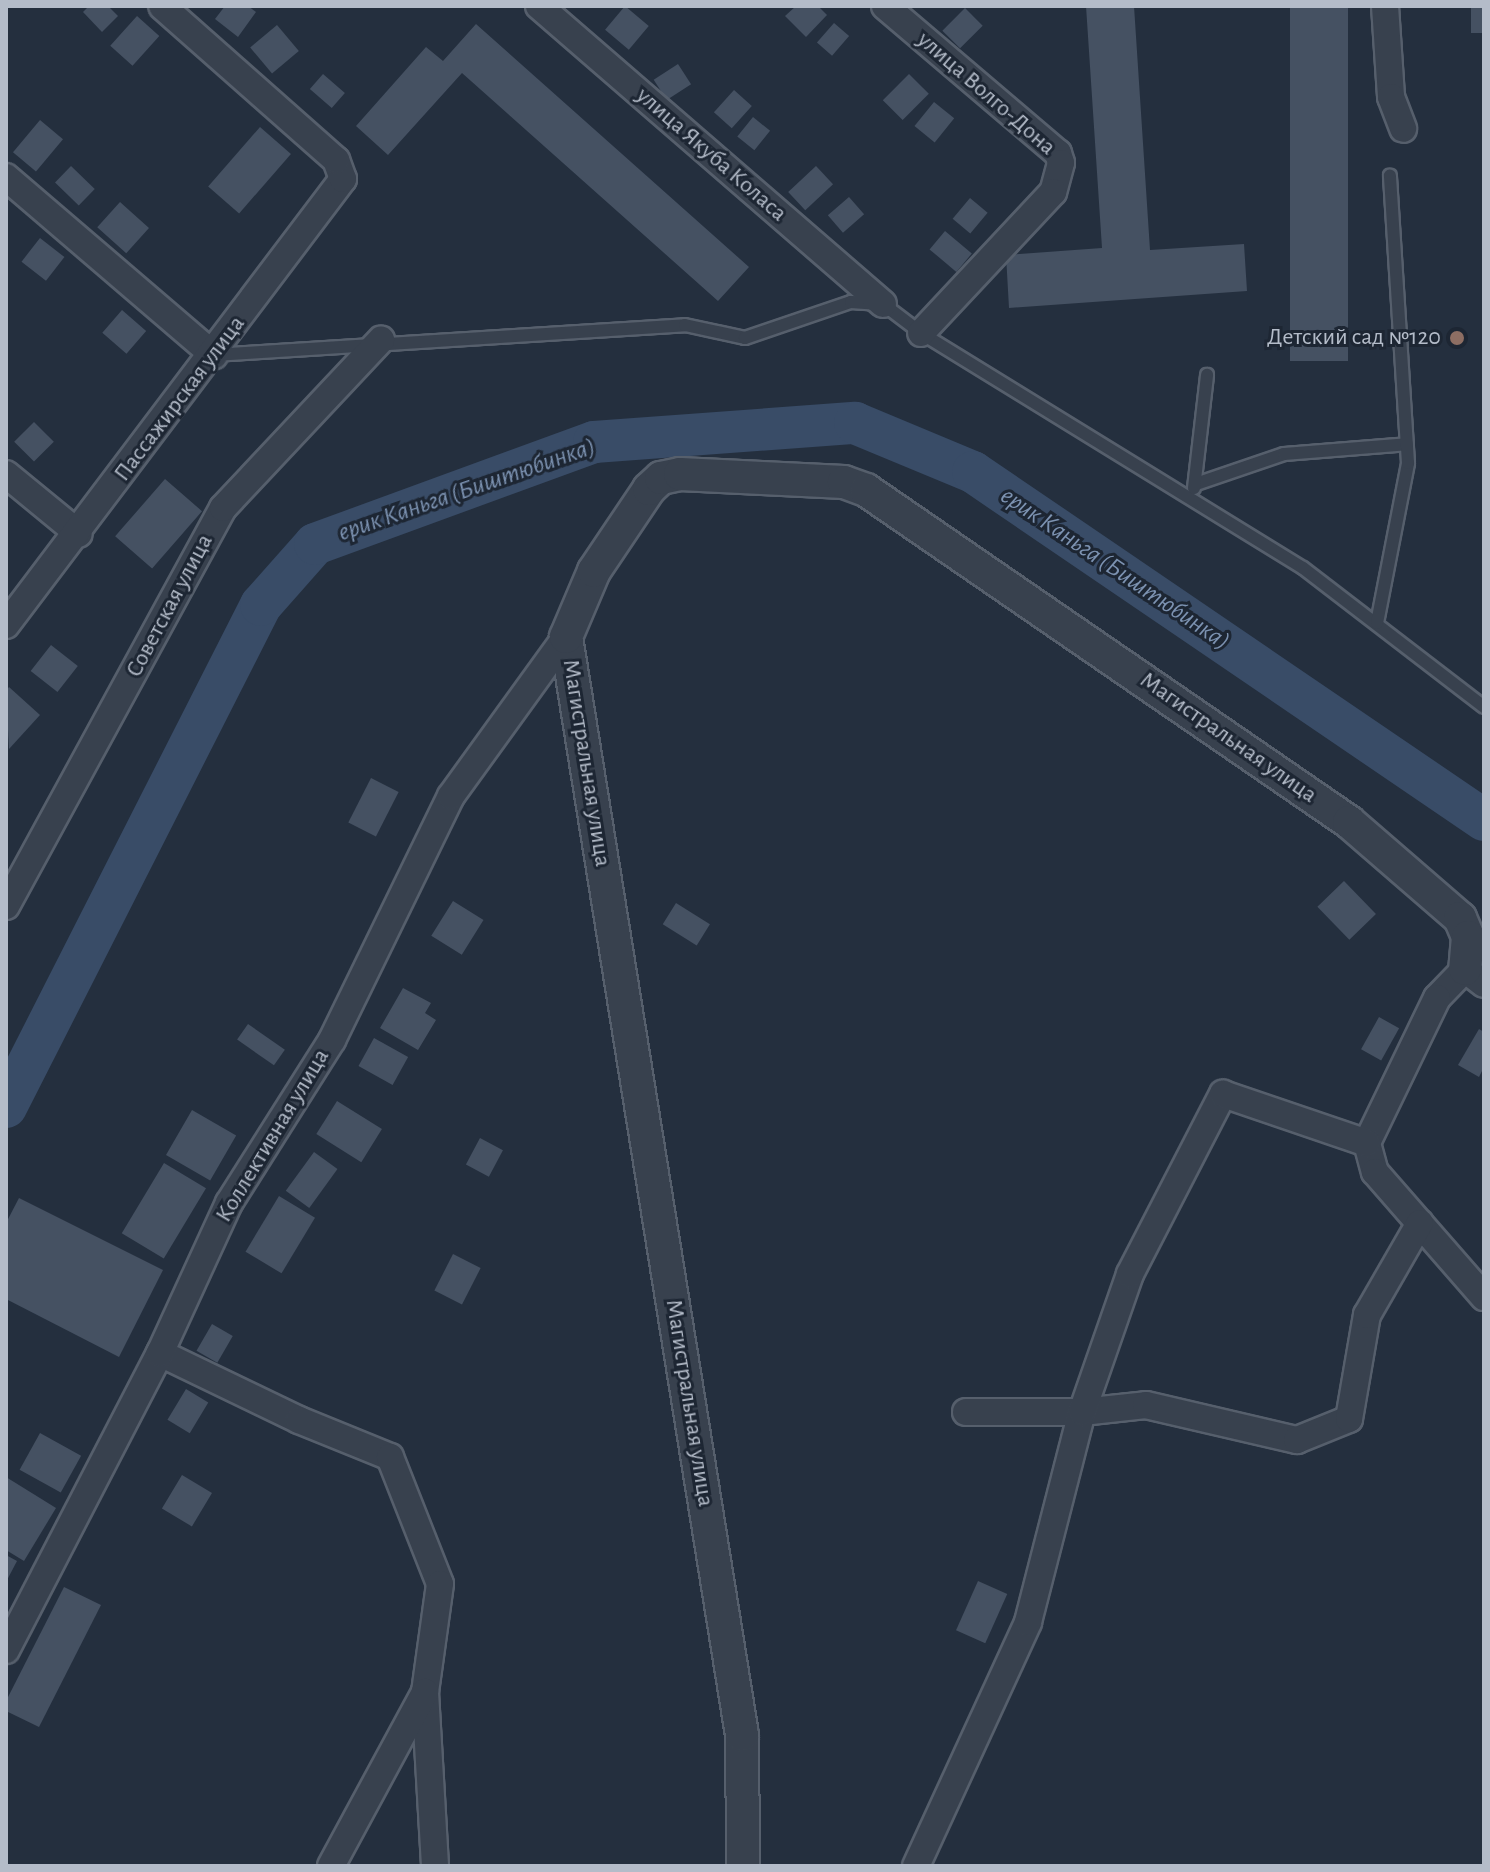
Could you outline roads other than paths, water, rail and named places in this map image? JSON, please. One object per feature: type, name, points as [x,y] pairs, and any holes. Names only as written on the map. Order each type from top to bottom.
[{"type":"street","name":"Пассажирская улица","points":[[6,625],[79,534],[336,190],[343,167],[162,6]]},
{"type":"street","name":"улица Якуба Коласа","points":[[539,6],[883,304]]},
{"type":"street","name":"улица Волго-Дона","points":[[885,6],[1058,153],[1061,163],[1053,192],[921,333]]},
{"type":"street","points":[[1385,6],[1391,97],[1403,129]]},
{"type":"street","points":[[6,177],[214,355]]},
{"type":"street","name":"Советская улица","points":[[6,906],[223,508],[381,340]]},
{"type":"street","points":[[6,474],[79,534]]},
{"type":"street","name":"Магистральная улица","points":[[743,1866],[742,1735],[566,637],[594,571],[661,478],[680,474],[855,485],[1349,822],[1460,918],[1468,937],[1474,977]]},
{"type":"street","name":"Коллективная улица","points":[[6,1650],[160,1353],[229,1203],[332,1040],[451,796],[566,637]]},
{"type":"street","points":[[1474,977],[1426,1015],[1367,1143],[1375,1172],[1484,1297]]},
{"type":"street","points":[[916,1866],[1028,1622],[1082,1412],[1130,1274],[1223,1094],[1367,1143]]},
{"type":"street","points":[[966,1412],[1082,1412],[1146,1405],[1297,1440],[1349,1419],[1367,1315],[1420,1223]]},
{"type":"street","points":[[160,1353],[299,1420],[390,1457],[440,1584],[425,1692],[435,1866]]},
{"type":"street","points":[[331,1866],[425,1692]]},
{"type":"lane","points":[[1377,623],[1405,479],[1407,444],[1390,176]]},
{"type":"lane","points":[[214,355],[381,340],[685,325],[745,338],[851,302],[883,304],[921,333],[1303,568],[1484,707]]},
{"type":"lane","points":[[1190,498],[1196,484],[1207,375]]},
{"type":"lane","points":[[1196,484],[1284,454],[1407,444]]},
{"type":"waterway","name":"ерик Каньга (Биштюбинка)","points":[[6,1107],[261,605],[315,544],[594,442],[855,423],[973,472],[1484,820]]},
{"type":"place","name":"Детский сад №120","points":[[1457,338]]}]
